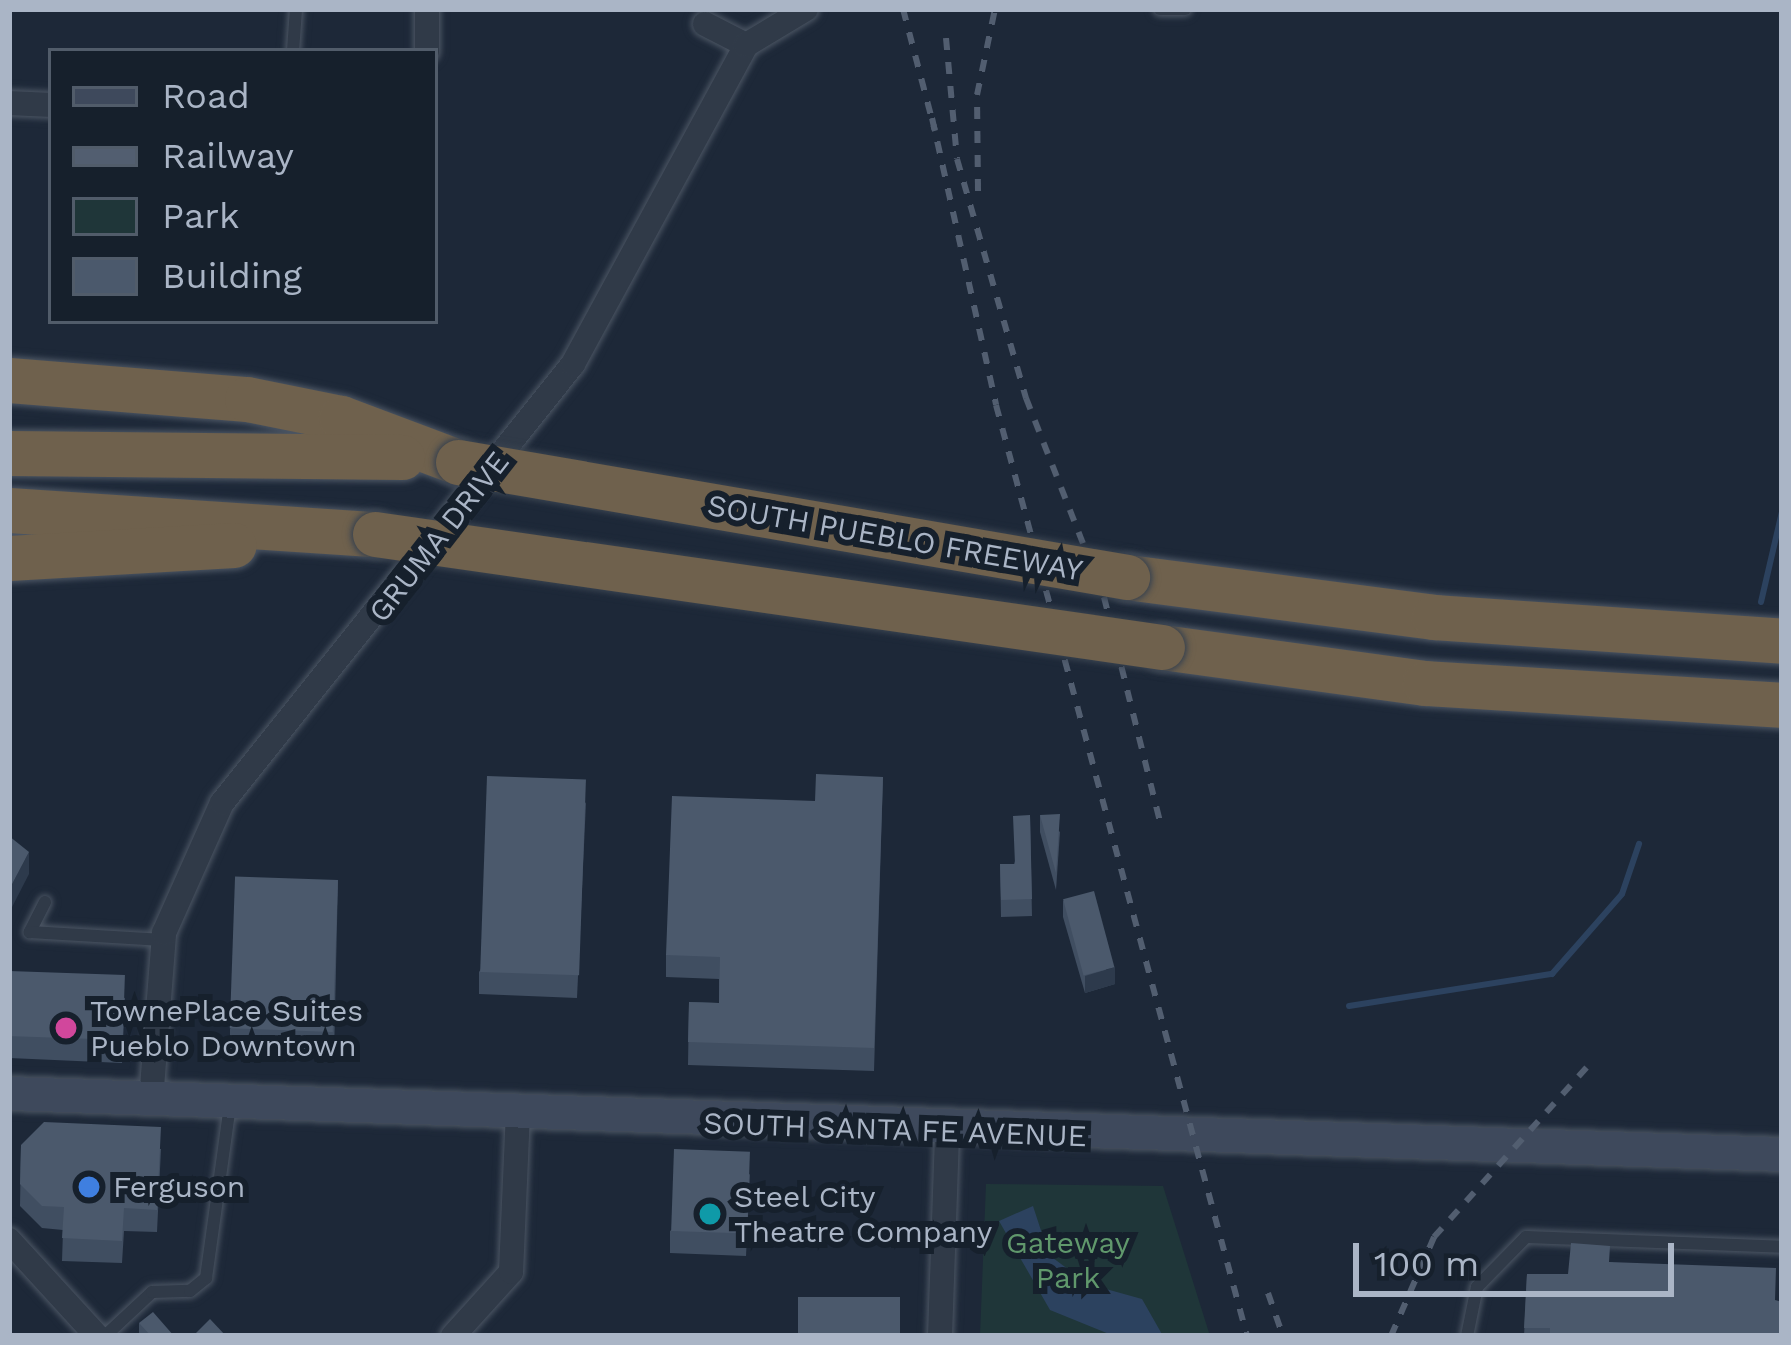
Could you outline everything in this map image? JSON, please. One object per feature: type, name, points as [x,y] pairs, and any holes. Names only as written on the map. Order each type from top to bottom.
[{"type":"highway","points":[[9,380],[247,399],[341,418],[458,462]]},
{"type":"highway","name":"SOUTH PUEBLO FREEWAY","points":[[9,453],[316,451],[458,462],[1127,577],[1434,617],[1770,641]]},
{"type":"highway","points":[[9,510],[375,534],[1162,647],[1674,702],[1782,705]]},
{"type":"highway","points":[[9,558],[375,534]]},
{"type":"main road","name":"SOUTH SANTA FE AVENUE","points":[[9,1093],[947,1133],[1782,1154]]},
{"type":"street","points":[[427,9],[427,48]]},
{"type":"street","points":[[706,16],[746,44],[806,9]]},
{"type":"street","name":"GRUMA DRIVE","points":[[152,1100],[163,940],[223,803],[573,364],[746,44]]},
{"type":"street","points":[[9,103],[48,105]]},
{"type":"street","points":[[458,1334],[511,1272],[518,1114]]},
{"type":"street","points":[[940,1336],[947,1133]]},
{"type":"street","points":[[9,1240],[101,1336]]},
{"type":"lane","points":[[293,48],[296,9]]},
{"type":"lane","points":[[1160,9],[1185,9]]},
{"type":"lane","points":[[45,902],[30,932],[163,940]]},
{"type":"lane","points":[[101,1336],[152,1292],[190,1291],[206,1278],[230,1103]]},
{"type":"lane","points":[[1467,1336],[1477,1287],[1526,1237],[1782,1247]]},
{"type":"green space","name":"Gateway Park","points":[[986,1184],[1163,1186],[1210,1336],[980,1336]]},
{"type":"water","points":[[1033,1206],[1049,1255],[1088,1284],[1142,1299],[1163,1336],[1114,1336],[1050,1310],[999,1221]]},
{"type":"building","points":[[816,774],[883,777],[874,1048],[688,1042],[689,1002],[719,1003],[720,957],[666,955],[672,796],[815,801]]},
{"type":"building","points":[[487,776],[586,779],[579,975],[480,972]]},
{"type":"building","points":[[1060,814],[1056,873],[1040,815]]},
{"type":"building","points":[[1030,815],[1032,899],[1001,900],[1000,864],[1015,864],[1013,816]]},
{"type":"building","points":[[9,836],[29,852],[9,890]]},
{"type":"building","points":[[235,876],[338,880],[333,1032],[230,1028]]},
{"type":"building","points":[[1094,891],[1114,967],[1084,976],[1063,899]]},
{"type":"building","name":"TownePlace Suites Pueblo Downtown","points":[[9,971],[125,975],[123,1040],[9,1036]]},
{"type":"building","name":"Ferguson","points":[[44,1122],[161,1127],[157,1210],[124,1208],[122,1241],[62,1238],[64,1207],[42,1206],[20,1184],[21,1145]]},
{"type":"building","name":"Steel City Theatre Company","points":[[674,1149],[750,1152],[747,1234],[671,1231]]},
{"type":"building","points":[[1571,1243],[1610,1246],[1609,1262],[1776,1268],[1775,1300],[1782,1302],[1782,1336],[1550,1336],[1550,1328],[1524,1328],[1527,1274],[1568,1274]]},
{"type":"building","points":[[798,1297],[900,1297],[900,1336],[798,1336]]},
{"type":"building","points":[[153,1312],[174,1336],[151,1336],[139,1323]]},
{"type":"building","points":[[210,1319],[226,1336],[193,1336]]},
{"type":"waterway","points":[[1761,602],[1782,512]]},
{"type":"waterway","points":[[1349,1006],[1552,974],[1622,894],[1639,844]]},
{"type":"railway","points":[[903,9],[935,131]]},
{"type":"railway","points":[[978,191],[977,95],[995,9]]},
{"type":"railway","points":[[946,38],[957,159],[1026,398],[1104,597],[1160,822]]},
{"type":"railway","points":[[932,118],[996,405],[1247,1336]]},
{"type":"railway","points":[[1391,1336],[1434,1237],[1589,1065]]},
{"type":"railway","points":[[1268,1293],[1283,1336]]},
{"type":"place","name":"TownePlace Suites Pueblo Downtown","points":[[66,1028]]},
{"type":"place","name":"Ferguson","points":[[89,1187]]},
{"type":"place","name":"Steel City Theatre Company","points":[[710,1214]]}]
